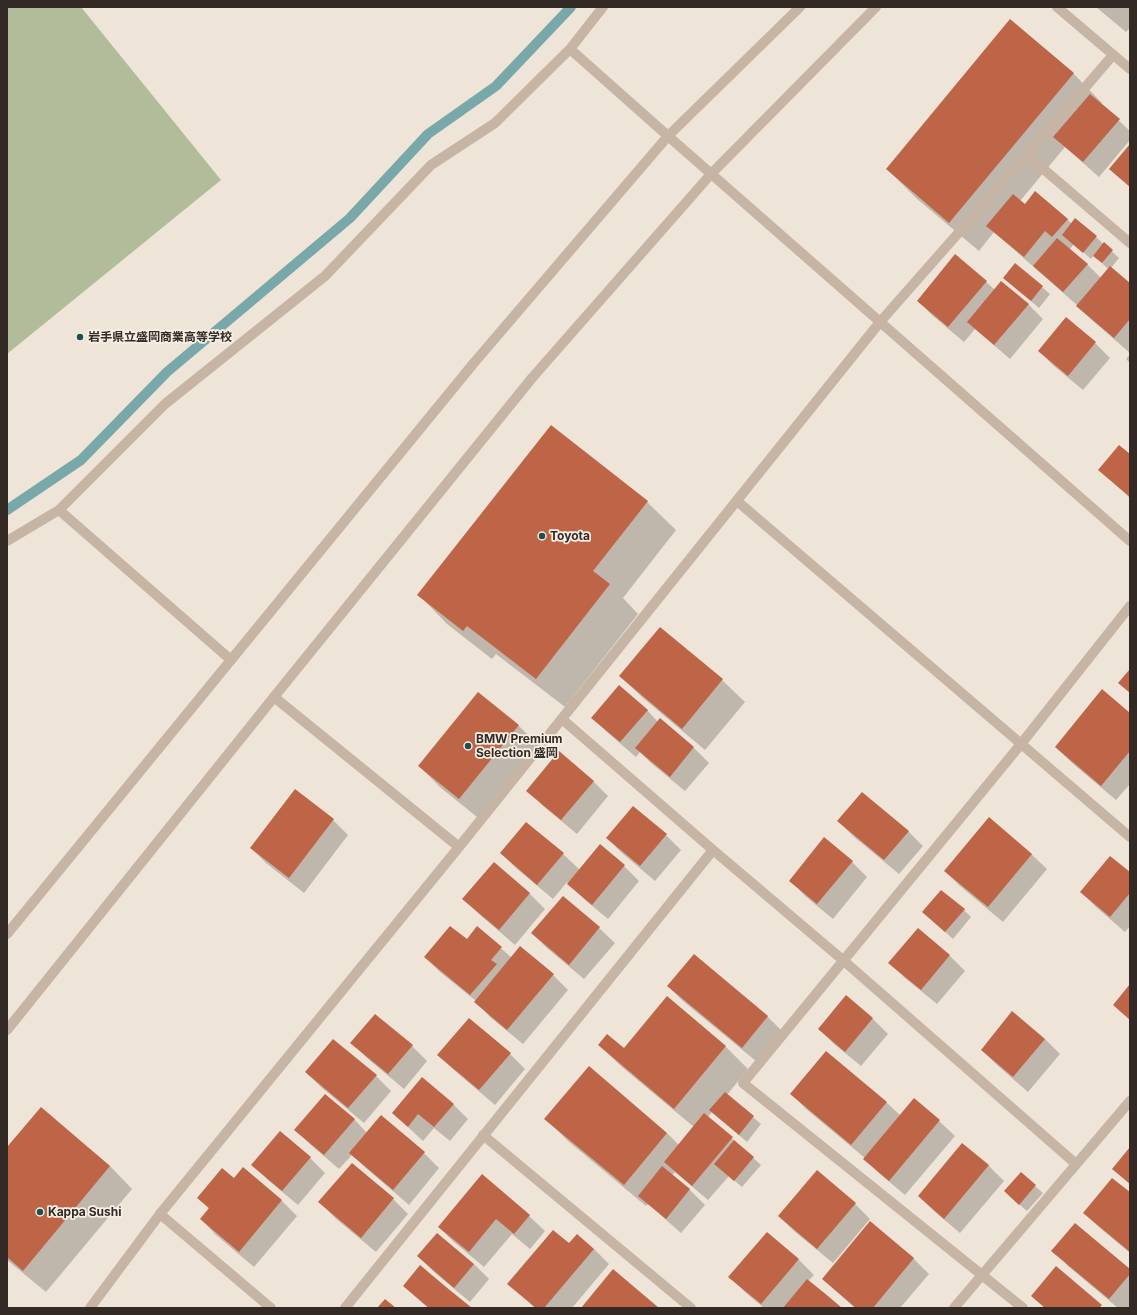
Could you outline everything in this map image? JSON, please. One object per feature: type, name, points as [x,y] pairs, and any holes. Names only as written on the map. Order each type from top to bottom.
[{"type":"street","points":[[7,541],[59,510],[165,404],[325,276],[431,165],[495,124],[570,49],[603,7]]},
{"type":"street","points":[[7,934],[473,364],[668,136],[800,7]]},
{"type":"street","points":[[7,1030],[532,378],[711,174],[876,7]]},
{"type":"street","points":[[1057,7],[1130,70]]},
{"type":"street","points":[[570,49],[1130,542]]},
{"type":"street","points":[[90,1308],[160,1214],[460,847],[880,322],[1114,55]]},
{"type":"street","points":[[1027,155],[1130,243]]},
{"type":"street","points":[[737,501],[1130,837]]},
{"type":"street","points":[[59,510],[231,660]]},
{"type":"street","points":[[1023,1308],[743,1083],[1021,744],[1130,606]]},
{"type":"street","points":[[274,697],[460,847]]},
{"type":"street","points":[[562,719],[844,961],[1076,1164]]},
{"type":"street","points":[[345,1308],[713,850]]},
{"type":"street","points":[[954,1308],[1130,1100]]},
{"type":"street","points":[[483,1136],[692,1308]]},
{"type":"street","points":[[160,1214],[271,1308]]},
{"type":"green space","points":[[7,7],[81,7],[221,180],[7,354]]},
{"type":"building","points":[[1010,19],[1074,73],[949,223],[886,169]]},
{"type":"building","points":[[1090,94],[1120,119],[1083,162],[1053,137]]},
{"type":"building","points":[[1130,144],[1130,187],[1109,169]]},
{"type":"building","points":[[1035,191],[1068,219],[1052,237],[1045,231],[1024,257],[986,226],[1013,194],[1025,204]]},
{"type":"building","points":[[1075,218],[1097,236],[1083,253],[1062,235]]},
{"type":"building","points":[[1057,238],[1088,264],[1063,292],[1033,266]]},
{"type":"building","points":[[1104,242],[1113,250],[1102,263],[1093,256]]},
{"type":"building","points":[[955,254],[987,281],[948,327],[917,301]]},
{"type":"building","points":[[1015,263],[1043,286],[1031,301],[1003,278]]},
{"type":"building","points":[[1110,266],[1130,283],[1130,319],[1114,338],[1076,306]]},
{"type":"building","points":[[1001,281],[1029,304],[994,345],[967,322]]},
{"type":"building","points":[[1066,317],[1096,342],[1068,376],[1038,351]]},
{"type":"building","name":"Toyota","points":[[551,425],[648,501],[593,571],[610,584],[536,679],[467,626],[463,631],[417,595]]},
{"type":"building","points":[[1119,445],[1130,454],[1130,497],[1098,470]]},
{"type":"building","points":[[660,627],[723,679],[682,729],[619,676]]},
{"type":"building","points":[[1130,669],[1130,693],[1118,683]]},
{"type":"building","points":[[619,685],[648,710],[620,742],[591,718]]},
{"type":"building","points":[[1102,689],[1130,713],[1130,751],[1101,786],[1055,747]]},
{"type":"building","name":"BMW Premium Selection 盛岡","points":[[478,692],[519,725],[459,799],[418,766]]},
{"type":"building","points":[[660,718],[694,747],[670,777],[635,748]]},
{"type":"building","points":[[559,751],[594,781],[561,820],[526,791]]},
{"type":"building","points":[[295,789],[334,819],[289,878],[250,848]]},
{"type":"building","points":[[862,792],[909,831],[884,860],[837,821]]},
{"type":"building","points":[[633,806],[667,834],[640,866],[606,838]]},
{"type":"building","points":[[989,817],[1032,854],[988,907],[944,871]]},
{"type":"building","points":[[526,822],[564,853],[537,885],[500,853]]},
{"type":"building","points":[[824,837],[853,861],[817,904],[789,881]]},
{"type":"building","points":[[600,844],[625,865],[592,905],[567,884]]},
{"type":"building","points":[[1110,856],[1130,872],[1130,893],[1110,917],[1080,892]]},
{"type":"building","points":[[494,862],[530,893],[499,930],[462,899]]},
{"type":"building","points":[[941,890],[965,909],[945,932],[922,912]]},
{"type":"building","points":[[563,896],[600,927],[569,965],[531,933]]},
{"type":"building","points":[[450,926],[467,939],[477,926],[502,947],[491,960],[497,964],[470,995],[424,957]]},
{"type":"building","points":[[918,928],[950,955],[921,990],[888,963]]},
{"type":"building","points":[[520,946],[554,974],[507,1030],[474,1002]]},
{"type":"building","points":[[694,954],[768,1016],[742,1048],[667,986]]},
{"type":"building","points":[[1130,984],[1130,1020],[1113,1005]]},
{"type":"building","points":[[846,995],[873,1018],[845,1052],[818,1029]]},
{"type":"building","points":[[667,996],[726,1046],[674,1109],[598,1045],[607,1034],[624,1048]]},
{"type":"building","points":[[1012,1011],[1045,1039],[1013,1077],[981,1050]]},
{"type":"building","points":[[375,1014],[413,1045],[388,1074],[350,1043]]},
{"type":"building","points":[[469,1018],[511,1053],[479,1090],[437,1055]]},
{"type":"building","points":[[333,1039],[377,1075],[348,1108],[305,1072]]},
{"type":"building","points":[[826,1051],[887,1102],[851,1145],[790,1094]]},
{"type":"building","points":[[589,1066],[667,1133],[624,1185],[544,1119]]},
{"type":"building","points":[[422,1077],[454,1104],[434,1127],[418,1114],[408,1127],[392,1113]]},
{"type":"building","points":[[725,1092],[754,1116],[739,1135],[709,1110]]},
{"type":"building","points":[[325,1094],[355,1119],[324,1155],[294,1130]]},
{"type":"building","points":[[914,1098],[940,1120],[889,1181],[863,1159]]},
{"type":"building","name":"Kappa Sushi","points":[[41,1107],[110,1166],[23,1271],[7,1257],[7,1147]]},
{"type":"building","points":[[704,1113],[733,1137],[692,1186],[664,1162]]},
{"type":"building","points":[[381,1115],[425,1152],[393,1190],[349,1153]]},
{"type":"building","points":[[280,1131],[311,1157],[282,1191],[251,1165]]},
{"type":"building","points":[[734,1140],[754,1157],[734,1181],[714,1164]]},
{"type":"building","points":[[962,1143],[989,1165],[944,1219],[918,1196]]},
{"type":"building","points":[[1130,1147],[1130,1184],[1112,1169]]},
{"type":"building","points":[[352,1163],[394,1198],[361,1238],[318,1202]]},
{"type":"building","points":[[662,1166],[690,1189],[666,1219],[638,1196]]},
{"type":"building","points":[[243,1167],[282,1200],[239,1252],[200,1219],[209,1208],[197,1198],[222,1168],[234,1178]]},
{"type":"building","points":[[817,1170],[856,1203],[817,1249],[778,1216]]},
{"type":"building","points":[[1021,1172],[1036,1185],[1019,1205],[1004,1191]]},
{"type":"building","points":[[482,1174],[530,1215],[514,1234],[496,1219],[469,1252],[438,1227]]},
{"type":"building","points":[[1112,1178],[1130,1192],[1130,1252],[1083,1213]]},
{"type":"building","points":[[870,1221],[914,1258],[873,1308],[856,1308],[822,1279]]},
{"type":"building","points":[[1075,1223],[1130,1269],[1130,1274],[1109,1299],[1051,1251]]},
{"type":"building","points":[[553,1230],[569,1243],[577,1234],[594,1249],[544,1308],[536,1308],[507,1284]]},
{"type":"building","points":[[767,1232],[799,1259],[761,1304],[728,1277]]},
{"type":"building","points":[[437,1233],[474,1264],[454,1288],[417,1256]]},
{"type":"building","points":[[420,1265],[472,1308],[429,1308],[403,1286]]},
{"type":"building","points":[[1056,1266],[1102,1305],[1099,1308],[1045,1308],[1031,1296]]},
{"type":"building","points":[[613,1269],[659,1308],[581,1308]]},
{"type":"building","points":[[807,1279],[828,1296],[842,1308],[783,1308]]},
{"type":"building","points":[[385,1299],[396,1308],[377,1308]]},
{"type":"waterway","points":[[7,510],[81,460],[167,372],[350,218],[428,134],[496,86],[571,7]]},
{"type":"place","name":"岩手県立盛岡商業高等学校","points":[[80,337]]},
{"type":"place","name":"Toyota","points":[[542,536]]},
{"type":"place","name":"BMW Premium Selection 盛岡","points":[[468,746]]},
{"type":"place","name":"Kappa Sushi","points":[[40,1212]]}]
